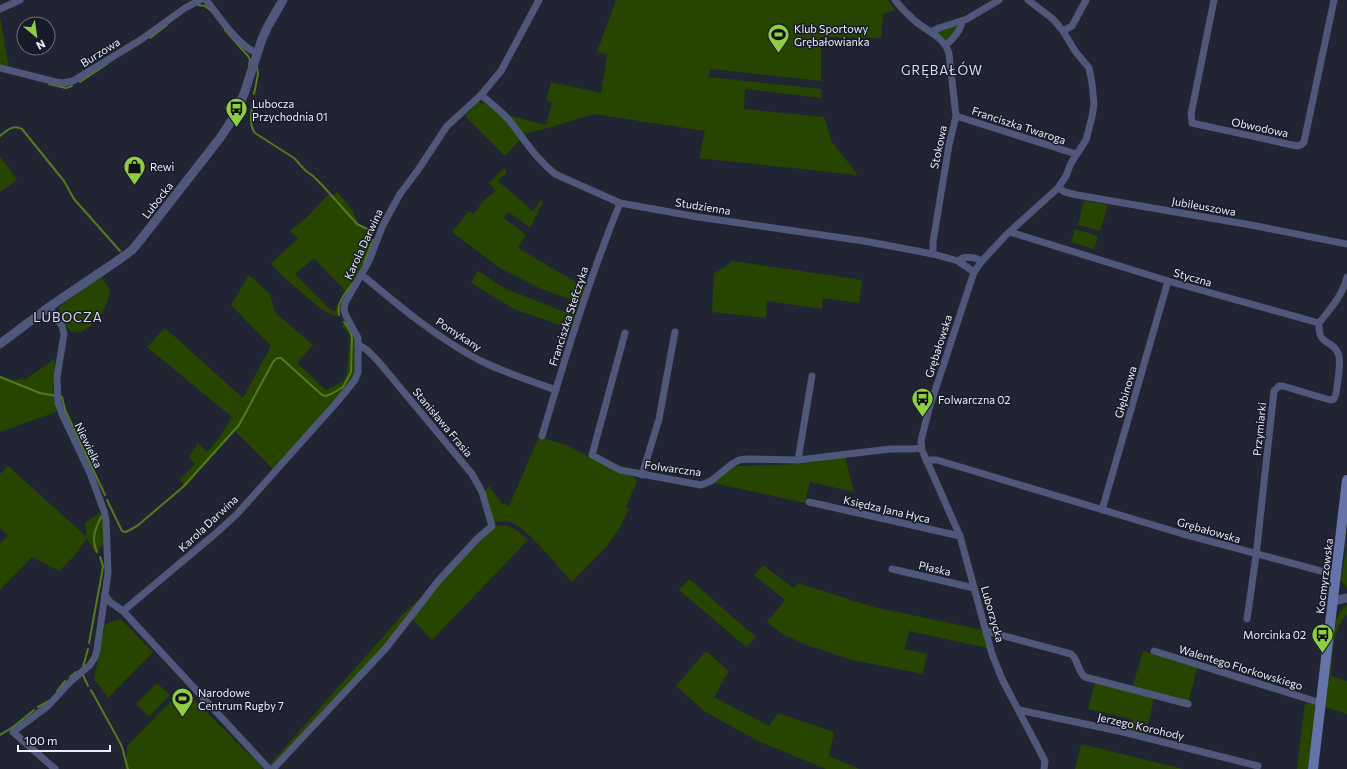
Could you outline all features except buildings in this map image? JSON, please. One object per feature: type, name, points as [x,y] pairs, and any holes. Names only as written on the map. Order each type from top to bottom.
[{"type":"main road","name":"Kocmyrzowska","points":[[1313,769],[1347,480]]},
{"type":"street","points":[[0,9],[20,0]]},
{"type":"street","name":"Burzowa","points":[[0,68],[56,82],[63,83],[73,81],[147,36],[179,12],[200,0]]},
{"type":"street","points":[[206,0],[242,43],[257,53]]},
{"type":"street","name":"Lubocka","points":[[0,344],[50,307],[120,259],[132,250],[142,238],[230,125],[240,106],[257,53],[268,26],[283,0]]},
{"type":"street","name":"Karola Darwina","points":[[123,611],[237,514],[355,380],[358,372],[359,345],[358,338],[344,310],[345,303],[370,261],[383,225],[400,194],[447,126],[481,95],[500,71],[539,0]]},
{"type":"street","points":[[895,0],[915,20],[946,45],[961,27],[962,21]]},
{"type":"street","points":[[931,32],[962,21],[999,0]]},
{"type":"street","name":"Grębałowska","points":[[921,448],[921,441],[929,410],[974,272],[982,261],[1010,232],[1058,188],[1066,176],[1070,163],[1086,140],[1092,118],[1094,104],[1089,68],[1075,51],[1063,31],[1053,19],[1028,0]]},
{"type":"street","points":[[1063,31],[1072,26],[1086,0]]},
{"type":"street","name":"Obwodowa","points":[[1214,0],[1191,114],[1192,123],[1297,146],[1304,142],[1334,0]]},
{"type":"street","name":"Stokowa","points":[[933,254],[933,242],[949,145],[956,116],[949,54],[946,45]]},
{"type":"street","name":"Studzienna","points":[[481,95],[505,116],[532,151],[555,174],[620,204],[864,241],[933,254],[958,261],[974,272]]},
{"type":"street","name":"Franciszka Twaroga","points":[[956,116],[1076,154]]},
{"type":"street","name":"Jubileuszowa","points":[[1058,188],[1065,192],[1077,195],[1258,226],[1347,244]]},
{"type":"street","name":"Franciszka Stefczyka","points":[[542,436],[600,252],[620,204]]},
{"type":"street","name":"Styczna","points":[[1010,232],[1168,281],[1319,323]]},
{"type":"street","name":"Studzienna","points":[[958,261],[963,258],[971,257],[982,261]]},
{"type":"street","name":"Pomykany","points":[[362,275],[410,315],[462,350],[501,370],[556,390]]},
{"type":"street","points":[[1319,323],[1336,302],[1347,277]]},
{"type":"street","name":"Głębinowa","points":[[1102,510],[1168,281]]},
{"type":"street","name":"Niewielka","points":[[50,307],[62,326],[64,334],[57,377],[58,401],[62,414],[90,473],[104,510],[108,573],[105,595]]},
{"type":"street","name":"Przymiarki","points":[[1247,618],[1256,554],[1274,391],[1279,386],[1283,386],[1330,400],[1334,399],[1336,394],[1339,361],[1338,354],[1333,346],[1325,342],[1320,337],[1319,323]]},
{"type":"street","points":[[642,475],[659,419],[675,332]]},
{"type":"street","name":"Folwarczna","points":[[625,334],[592,455],[616,469],[701,485],[710,481],[732,464],[740,460],[798,460],[921,448]]},
{"type":"street","name":"Stanisława Frasia","points":[[273,769],[386,648],[439,580],[478,538],[492,526],[482,492],[472,474],[378,361],[367,350],[359,345]]},
{"type":"street","points":[[798,460],[812,376]]},
{"type":"street","points":[[921,448],[926,460]]},
{"type":"street","name":"Grębałowska","points":[[926,460],[937,460],[1102,510],[1336,576]]},
{"type":"street","name":"Luborzycka","points":[[926,460],[960,536],[992,654],[1002,679],[1045,761],[1044,769]]},
{"type":"street","name":"Księdza Jana Hyca","points":[[809,502],[960,536]]},
{"type":"street","name":"Płaska","points":[[892,569],[974,588]]},
{"type":"street","points":[[105,595],[110,602],[123,611],[269,769]]},
{"type":"street","points":[[55,769],[13,732],[48,706],[71,681],[90,665],[98,650],[105,595]]},
{"type":"street","points":[[1333,601],[1347,598]]},
{"type":"street","points":[[986,631],[1070,654],[1076,659],[1080,672],[1085,677],[1188,704]]},
{"type":"street","name":"Walentego Florkowskiego","points":[[1154,651],[1321,703]]},
{"type":"street","name":"Jerzego Korohody","points":[[1019,710],[1123,732],[1258,766]]},
{"type":"green space","points":[[616,0],[888,0],[895,10],[883,14],[881,38],[821,37],[821,81],[710,69],[709,77],[821,89],[822,98],[745,89],[744,109],[824,117],[832,142],[858,175],[699,158],[705,131],[594,114],[523,134],[508,115],[546,125],[552,103],[546,100],[551,82],[601,93],[607,55],[597,52]]},
{"type":"green space","points":[[0,16],[9,68],[0,66]]},
{"type":"green space","points":[[957,26],[947,40],[937,33],[937,32]]},
{"type":"green space","points":[[478,102],[497,111],[520,140],[505,156],[465,116]]},
{"type":"green space","points":[[0,156],[17,180],[0,192]]},
{"type":"green space","points":[[504,168],[507,172],[498,181],[533,211],[540,200],[543,202],[530,228],[509,212],[504,218],[526,235],[518,248],[586,288],[580,303],[539,288],[500,268],[452,232],[469,211],[474,214],[483,201],[496,191],[489,183]]},
{"type":"green space","points":[[337,192],[352,209],[359,225],[374,231],[360,275],[348,294],[314,258],[295,274],[332,311],[336,311],[337,305],[342,306],[342,311],[336,316],[322,310],[281,275],[271,263],[298,239],[290,231],[306,218],[329,194],[332,197]]},
{"type":"green space","points":[[1084,201],[1108,205],[1100,231],[1078,225]]},
{"type":"green space","points":[[1075,229],[1098,236],[1094,249],[1071,242]]},
{"type":"green space","points":[[733,261],[862,280],[859,303],[823,298],[822,309],[767,301],[766,318],[712,312],[714,274]]},
{"type":"green space","points":[[478,271],[506,289],[575,316],[571,329],[514,309],[471,283]]},
{"type":"green space","points":[[249,275],[270,294],[277,314],[313,345],[297,363],[326,390],[344,381],[347,372],[350,335],[342,326],[346,321],[358,345],[353,351],[359,357],[354,376],[274,470],[235,431],[185,487],[180,479],[195,464],[189,457],[198,443],[207,452],[220,437],[232,417],[147,347],[165,328],[243,398],[271,346],[231,305]]},
{"type":"green space","points":[[101,276],[110,290],[104,310],[96,321],[86,329],[76,332],[72,331],[67,328],[60,313],[59,307]]},
{"type":"green space","points":[[55,359],[53,388],[56,412],[0,432],[0,376],[12,380],[26,379]]},
{"type":"green space","points":[[543,438],[566,445],[620,473],[634,477],[637,481],[626,507],[629,509],[619,529],[606,547],[572,582],[525,532],[510,522],[494,522],[485,491],[489,486],[503,505],[505,503],[509,506],[538,439]]},
{"type":"green space","points":[[845,457],[854,492],[810,482],[805,503],[714,483],[735,466],[799,464]]},
{"type":"green space","points":[[8,466],[87,537],[85,523],[99,513],[103,516],[104,544],[95,553],[87,538],[74,556],[59,571],[32,557],[0,590],[0,543],[8,536],[0,528],[0,474]]},
{"type":"green space","points":[[505,525],[515,529],[528,540],[432,640],[412,619],[447,574],[489,531],[496,526]]},
{"type":"green space","points":[[1347,525],[1346,549],[1344,548]]},
{"type":"green space","points":[[1346,549],[1347,556],[1347,588],[1341,580]]},
{"type":"green space","points":[[763,565],[794,588],[798,583],[873,607],[983,630],[987,648],[909,631],[905,649],[927,654],[923,674],[852,660],[807,645],[782,634],[767,622],[785,600],[754,575]]},
{"type":"green space","points":[[689,579],[756,637],[746,647],[679,590]]},
{"type":"green space","points":[[433,587],[398,631],[274,764],[270,764],[404,613]]},
{"type":"green space","points":[[1347,605],[1347,615],[1342,621],[1335,635],[1331,676],[1347,681],[1347,714],[1325,707],[1336,619],[1343,608]]},
{"type":"green space","points":[[121,619],[153,652],[108,698],[94,679],[105,624]]},
{"type":"green space","points":[[706,651],[729,671],[714,697],[769,726],[778,713],[834,732],[829,756],[859,769],[826,769],[758,741],[704,711],[676,686]]},
{"type":"green space","points":[[1143,651],[1197,668],[1189,701],[1133,686]]},
{"type":"green space","points":[[157,683],[170,695],[149,717],[136,704]]},
{"type":"green space","points":[[1095,683],[1154,697],[1146,735],[1129,731],[1131,719],[1088,709]]},
{"type":"green space","name":"Narodowe Centrum Rugby 7","points":[[183,689],[262,767],[262,769],[125,769],[124,759],[127,759],[127,746]]},
{"type":"green space","points":[[1305,703],[1316,704],[1308,769],[1297,769]]},
{"type":"green space","points":[[1081,744],[1183,769],[1075,769]]},
{"type":"waterway","points":[[198,5],[205,6],[210,10]]},
{"type":"waterway","points":[[150,38],[167,25]]},
{"type":"waterway","points":[[225,30],[248,56],[250,60],[249,65]]},
{"type":"waterway","points":[[80,82],[107,64]]},
{"type":"waterway","points":[[254,94],[258,74],[257,67]]},
{"type":"waterway","points":[[49,84],[66,88],[72,86]]},
{"type":"waterway","points":[[253,100],[251,121],[255,133],[294,158],[323,186],[357,224],[373,232]]},
{"type":"waterway","points":[[0,136],[13,127],[22,129],[64,181],[74,199],[120,251]]},
{"type":"waterway","points":[[364,263],[373,240]]},
{"type":"waterway","points":[[339,315],[338,311],[340,302],[353,283]]},
{"type":"waterway","points":[[107,500],[122,531],[126,532],[137,526],[183,487],[239,425],[273,362],[277,358],[281,358],[322,395],[326,396],[343,387],[351,372],[352,338],[350,331],[344,322]]},
{"type":"waterway","points":[[0,377],[40,393],[56,396]]},
{"type":"waterway","points":[[60,397],[62,397],[65,410],[105,495]]},
{"type":"waterway","points":[[97,552],[94,543],[94,534],[101,517]]},
{"type":"waterway","points":[[89,643],[103,566],[100,557]]},
{"type":"waterway","points":[[83,667],[88,649]]},
{"type":"waterway","points":[[70,677],[76,672]]},
{"type":"waterway","points":[[83,675],[88,686]]},
{"type":"waterway","points":[[57,691],[65,681]]},
{"type":"waterway","points":[[91,690],[122,747],[128,769]]},
{"type":"waterway","points":[[38,707],[49,701]]},
{"type":"waterway","points":[[0,735],[13,727],[34,710]]},
{"type":"place","name":"Klub Sportowy Grębałowianka","points":[[779,54]]},
{"type":"place","name":"Lubocza Przychodnia 01","points":[[236,128]]},
{"type":"place","name":"Rewi","points":[[134,186]]},
{"type":"place","name":"Folwarczna 02","points":[[923,418]]},
{"type":"place","name":"Morcinka 02","points":[[1322,654]]},
{"type":"place","name":"Narodowe Centrum Rugby 7","points":[[183,718]]},
{"type":"district","name":"GRĘBAŁÓW","points":[[942,70]]},
{"type":"district","name":"LUBOCZA","points":[[68,317]]}]
